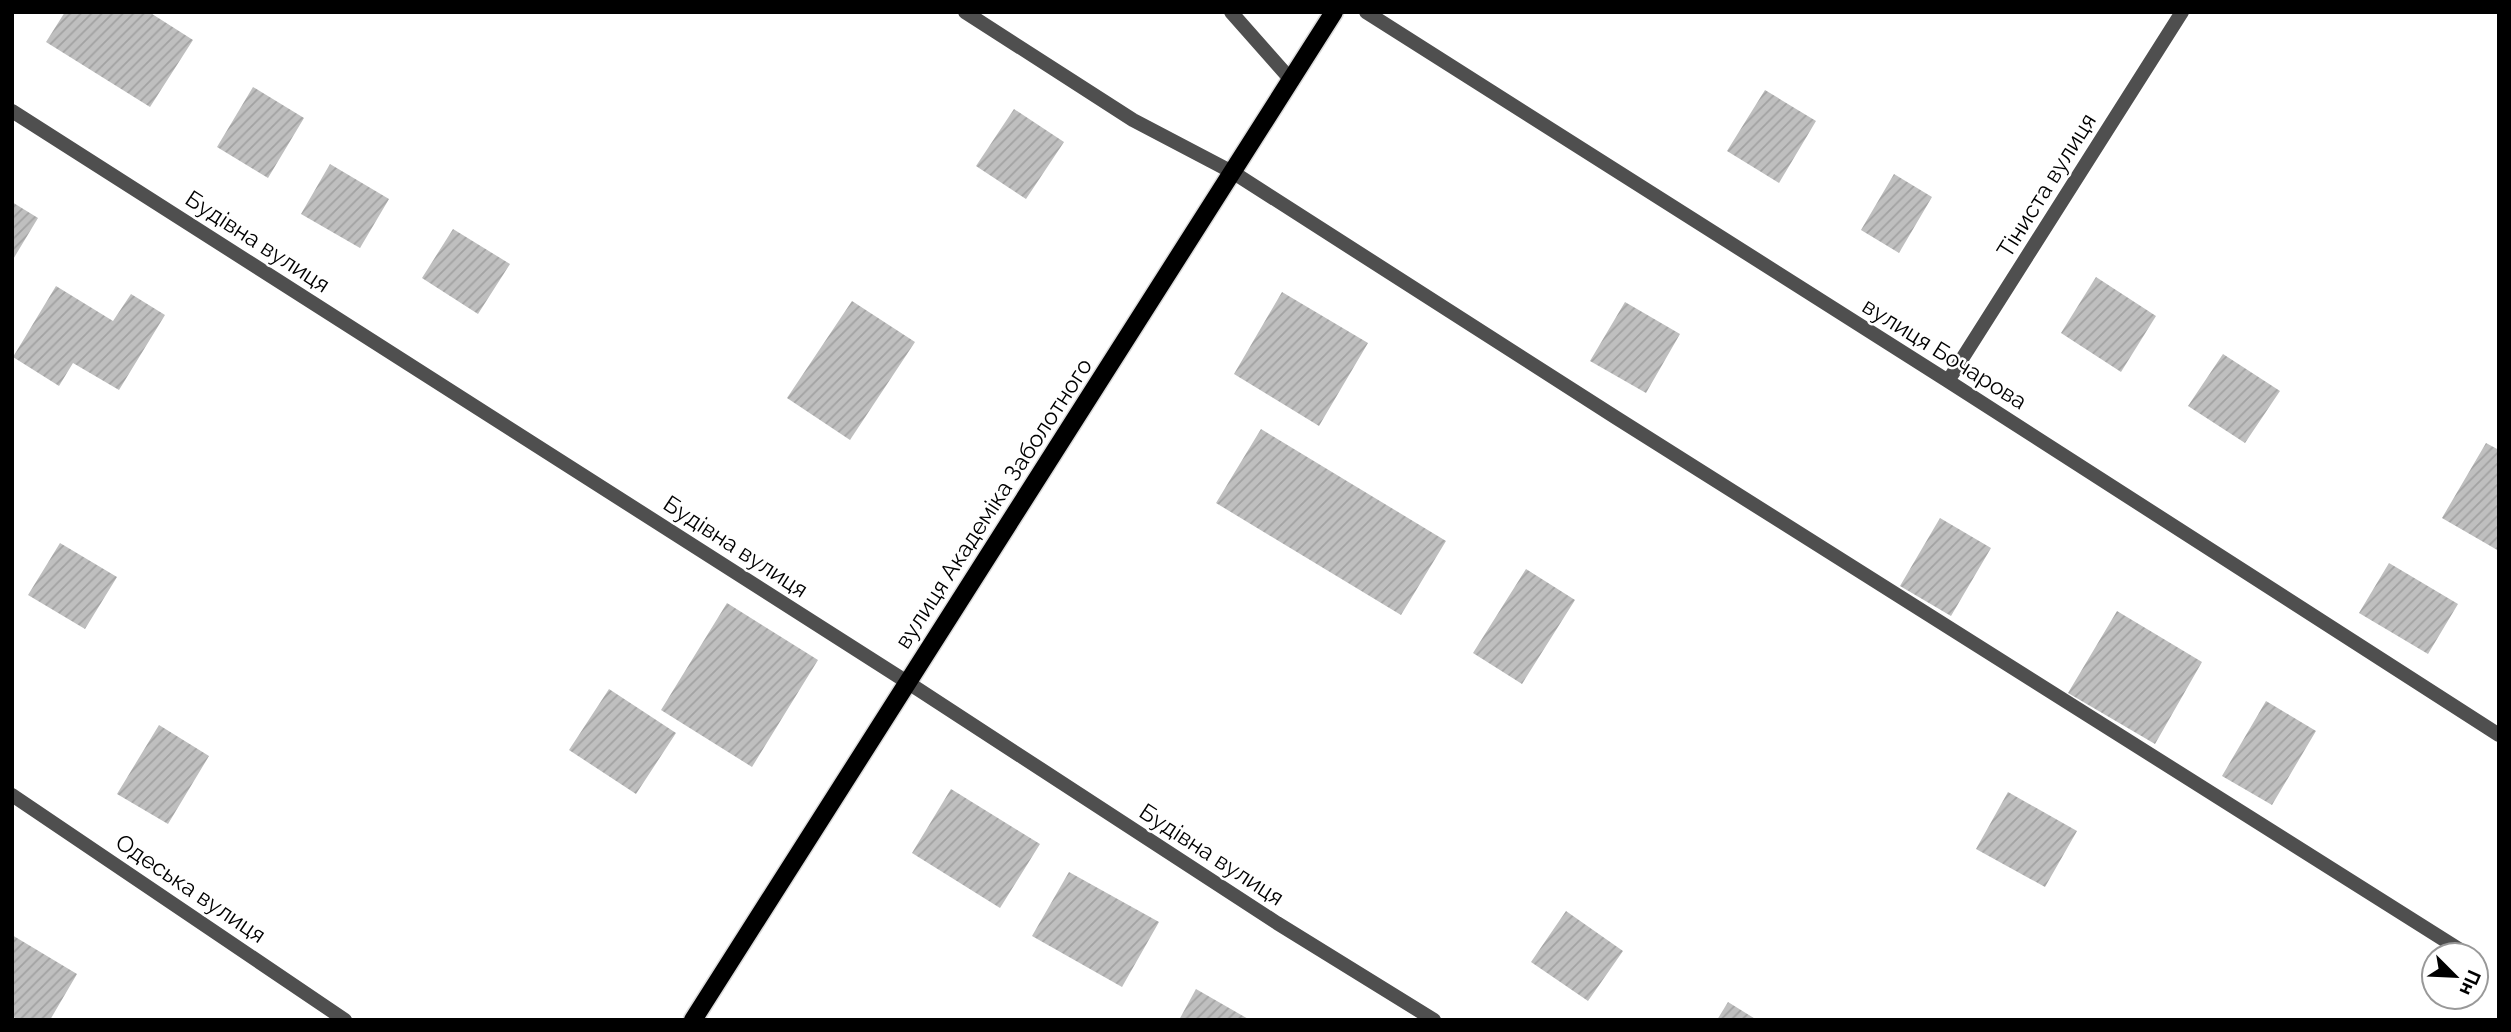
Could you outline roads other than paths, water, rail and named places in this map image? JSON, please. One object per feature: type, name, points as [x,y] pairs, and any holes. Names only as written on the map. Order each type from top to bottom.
[{"type":"main road","name":"вулиця Академіка Заболотного","points":[[693,1020],[1334,12]]},
{"type":"street","points":[[965,12],[1133,120],[1234,173],[1626,424],[2446,941]]},
{"type":"street","points":[[1231,12],[1292,81]]},
{"type":"street","name":"вулиця Бочарова","points":[[1366,12],[2499,735]]},
{"type":"street","name":"Тіниста вулиця","points":[[1948,382],[2182,12]]},
{"type":"street","name":"Будівна вулиця","points":[[12,111],[907,682],[1277,923],[1434,1020]]},
{"type":"street","name":"Одеська вулиця","points":[[12,795],[345,1020]]}]
